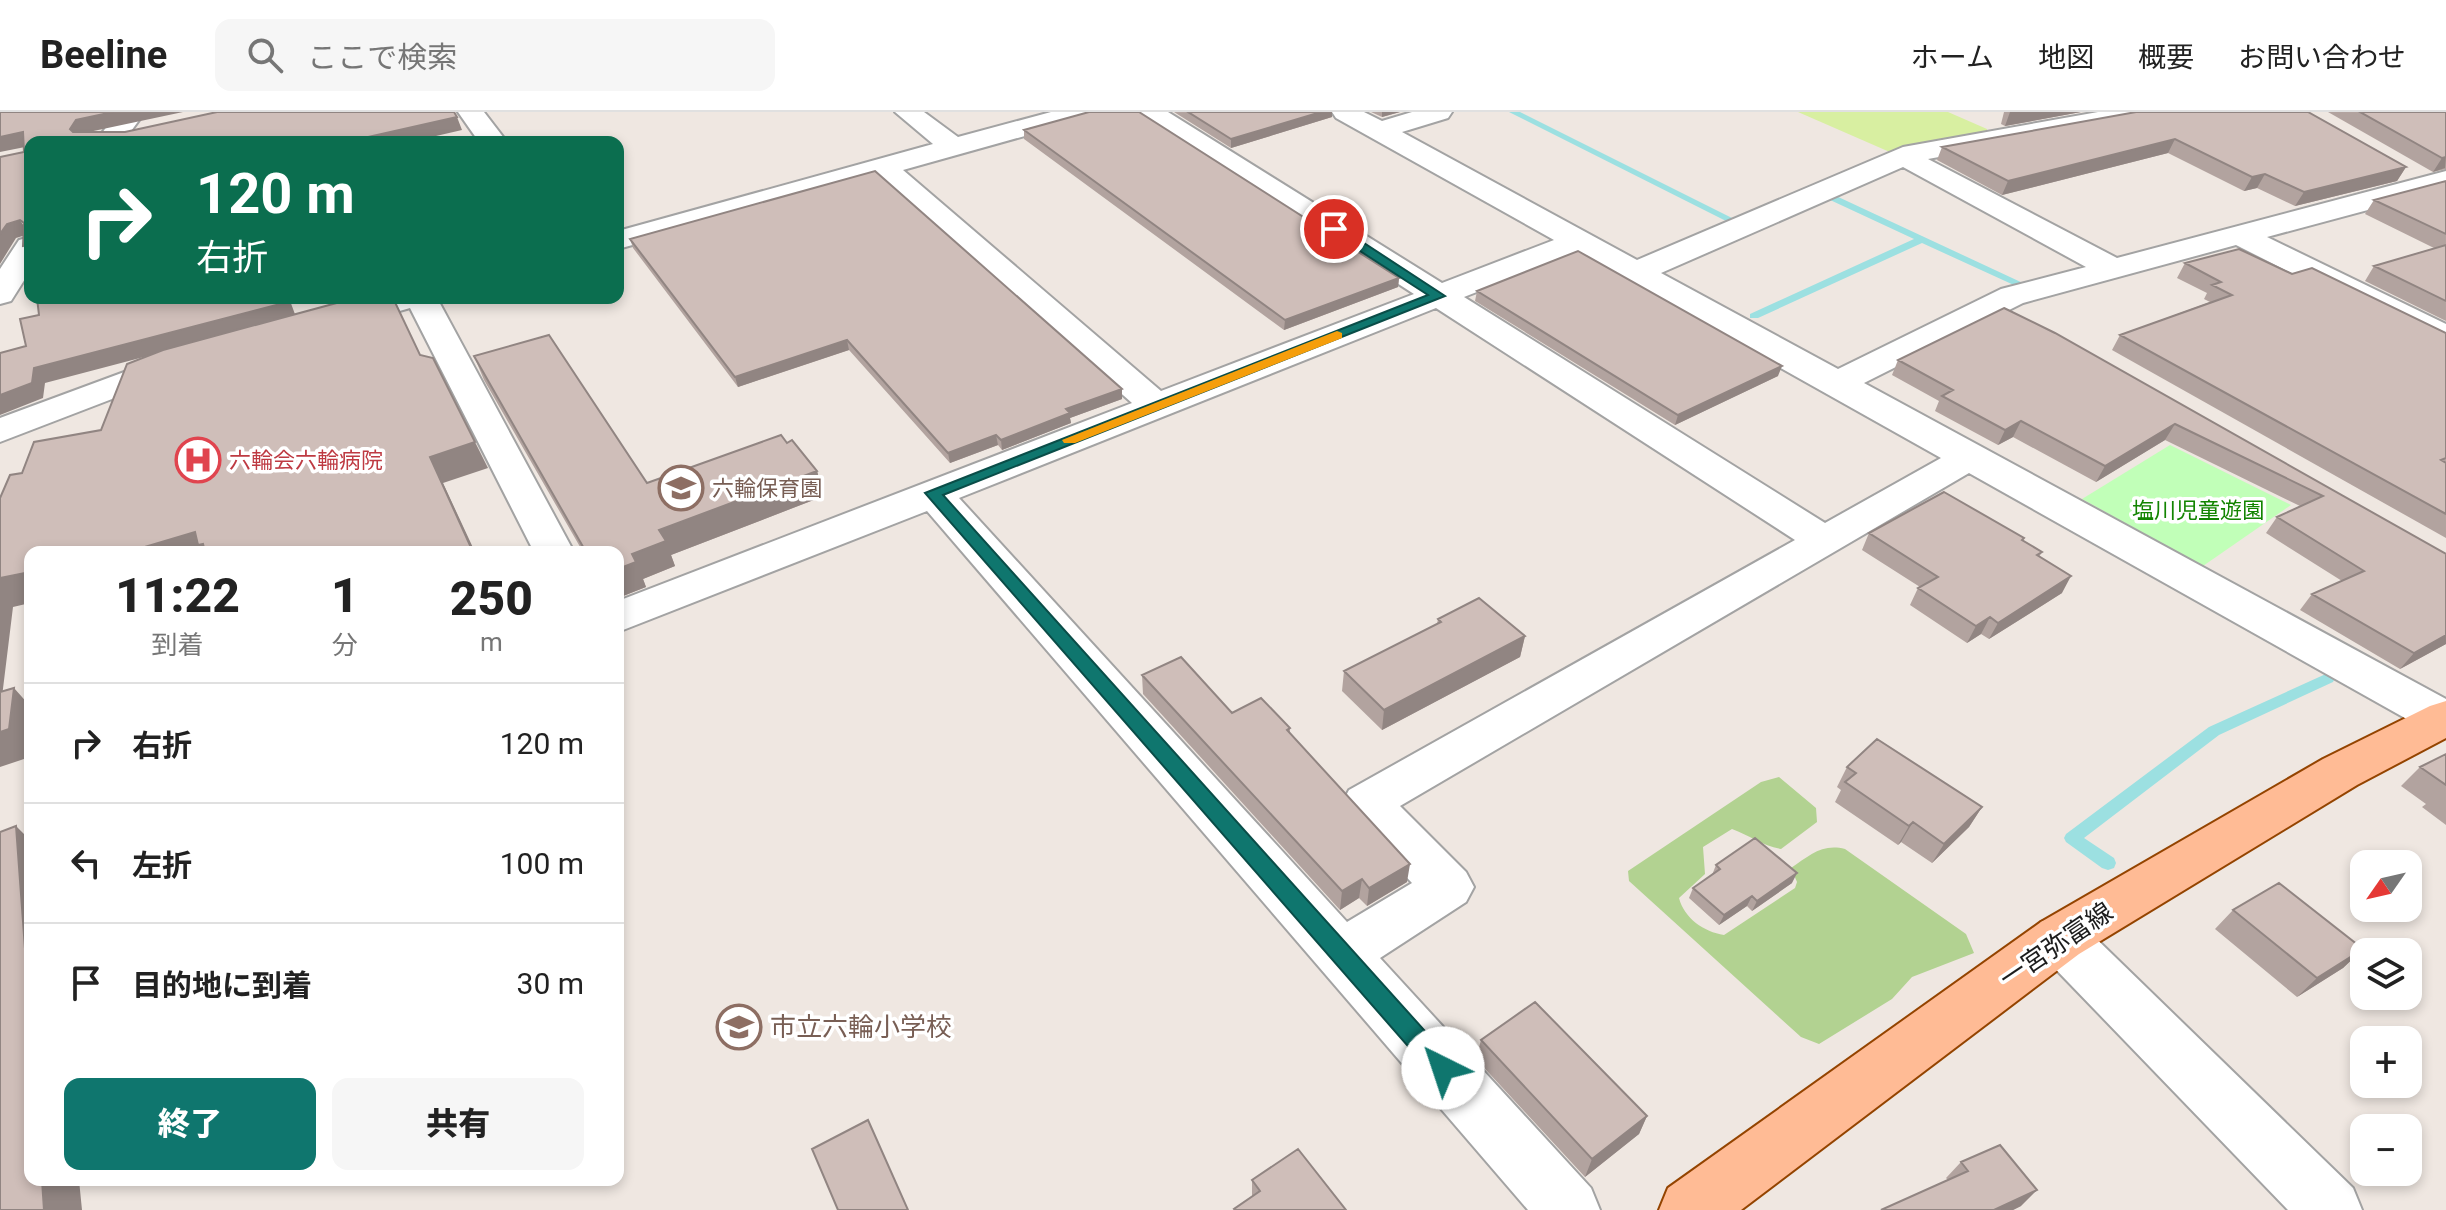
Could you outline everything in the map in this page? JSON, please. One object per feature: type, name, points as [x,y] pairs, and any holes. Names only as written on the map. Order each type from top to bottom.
[{"type":"main road","name":"一宮弥富線","points":[[1690,1210],[2060,938],[2340,772],[2445,718]]},
{"type":"street","points":[[110,136],[132,112]]},
{"type":"street","points":[[471,112],[489,136]]},
{"type":"street","points":[[908,112],[953,147]]},
{"type":"street","points":[[624,238],[1080,112]]},
{"type":"street","points":[[1150,112],[1824,540]]},
{"type":"street","points":[[1345,112],[2445,718]]},
{"type":"street","points":[[1379,131],[1439,112]]},
{"type":"street","points":[[1636,272],[1904,157],[2142,112]]},
{"type":"street","points":[[1969,118],[2008,135]]},
{"type":"street","points":[[125,136],[158,128]]},
{"type":"street","points":[[1904,157],[2114,269]]},
{"type":"street","points":[[883,167],[1157,406]]},
{"type":"street","points":[[1837,383],[2012,296],[2239,235],[2424,177]]},
{"type":"street","points":[[2239,235],[2319,276],[2368,296],[2446,338]]},
{"type":"street","points":[[624,615],[1579,241]]},
{"type":"street","points":[[0,294],[24,256]]},
{"type":"street","points":[[1999,303],[2039,327]]},
{"type":"street","points":[[305,327],[389,304]]},
{"type":"street","points":[[424,304],[551,546]]},
{"type":"street","points":[[0,431],[166,366],[200,357]]},
{"type":"street","points":[[1341,954],[1448,887],[1366,803],[1970,457]]},
{"type":"street","points":[[933,493],[1569,1210]]},
{"type":"street","points":[[2060,938],[2331,1210]]},
{"type":"green space","points":[[1798,112],[1948,112],[1987,129],[1987,134],[1892,153]]},
{"type":"green space","name":"塩川児童遊園","points":[[2170,445],[2291,505],[2203,566],[2082,499]]},
{"type":"green space","points":[[1779,777],[1816,808],[1817,822],[1781,849],[1732,829],[1703,847],[1705,874],[1679,898],[1685,912],[1696,923],[1724,935],[1795,888],[1797,882],[1791,868],[1816,852],[1837,848],[1845,849],[1966,934],[1974,953],[1912,977],[1892,999],[1819,1044],[1801,1037],[1629,881],[1628,871],[1761,782]]},
{"type":"building","points":[[0,112],[113,112],[76,120],[70,129],[73,132],[125,132],[217,112],[454,112],[457,117],[373,136],[24,136],[24,152],[23,132],[0,137]]},
{"type":"building","points":[[1089,112],[1139,112],[1399,278],[1285,320],[1024,130]]},
{"type":"building","points":[[1188,112],[1321,112],[1231,139]]},
{"type":"building","points":[[2136,112],[2308,112],[2406,167],[2304,192],[2265,174],[2252,177],[2175,139],[2008,181],[1942,147]]},
{"type":"building","points":[[2360,112],[2446,112],[2446,157],[2442,158]]},
{"type":"building","points":[[24,152],[24,223],[20,220],[7,224],[0,234],[0,157]]},
{"type":"building","points":[[875,171],[1122,389],[1066,409],[1070,413],[1001,440],[996,435],[948,453],[847,340],[735,377],[630,239]]},
{"type":"building","points":[[2446,181],[2446,234],[2374,200]]},
{"type":"building","points":[[2446,245],[2446,301],[2374,266]]},
{"type":"building","points":[[2239,249],[2292,274],[2312,268],[2446,333],[2446,458],[2441,460],[2446,463],[2446,514],[2120,335],[2232,295],[2212,285],[2221,282],[2185,263]]},
{"type":"building","points":[[1578,251],[1782,366],[1678,415],[1477,291]]},
{"type":"building","points":[[38,304],[280,304],[34,368],[32,383],[0,395],[0,353],[26,346],[20,319],[39,315]]},
{"type":"building","name":"六輪会六輪病院","points":[[333,304],[396,304],[420,355],[433,358],[475,442],[430,457],[470,546],[204,546],[198,545],[195,532],[148,546],[24,546],[24,573],[0,578],[0,498],[10,475],[22,473],[34,442],[101,430],[127,364],[163,350]]},
{"type":"building","points":[[2004,308],[2055,333],[2446,554],[2446,635],[2414,653],[2312,594],[2364,571],[2277,517],[2323,496],[2175,424],[2105,466],[2021,421],[2005,430],[1942,396],[1953,390],[1898,360]]},
{"type":"building","points":[[549,335],[647,483],[781,435],[787,443],[792,440],[817,471],[659,530],[666,541],[632,554],[636,562],[624,567],[624,546],[583,546],[474,356]]},
{"type":"building","points":[[1944,492],[2024,538],[2022,540],[2042,552],[2037,555],[2071,576],[1998,623],[1990,617],[1976,626],[1918,588],[1938,577],[1869,533]]},
{"type":"building","points":[[1479,598],[1525,636],[1384,710],[1344,671],[1441,622],[1438,619]]},
{"type":"building","points":[[1181,657],[1232,713],[1261,698],[1410,864],[1369,888],[1362,879],[1342,891],[1142,675]]},
{"type":"building","points":[[14,688],[9,729],[0,732],[0,692]]},
{"type":"building","points":[[1877,739],[1982,807],[1944,844],[1913,822],[1909,826],[1845,782],[1856,773],[1847,767]]},
{"type":"building","points":[[2446,754],[2446,785],[2420,767]]},
{"type":"building","points":[[16,826],[24,935],[24,1186],[42,1186],[44,1210],[0,1210],[0,832]]},
{"type":"building","points":[[1755,838],[1797,873],[1757,901],[1752,896],[1724,915],[1693,888],[1720,869],[1716,865]]},
{"type":"building","points":[[2279,883],[2350,939],[2350,957],[2317,978],[2233,910]]},
{"type":"building","points":[[1535,1002],[1647,1116],[1592,1159],[1481,1040]]},
{"type":"building","points":[[868,1120],[908,1210],[838,1210],[812,1149]]},
{"type":"building","points":[[2000,1145],[2037,1190],[1994,1210],[1881,1210],[1968,1171],[1961,1162]]},
{"type":"building","points":[[1298,1149],[1346,1210],[1234,1209],[1260,1191],[1252,1180]]},
{"type":"waterway","points":[[1513,112],[1735,222]]},
{"type":"waterway","points":[[1831,197],[2020,284]]},
{"type":"waterway","points":[[1754,316],[1922,239]]},
{"type":"waterway","points":[[2108,863],[2072,838],[2214,731],[2328,678]]},
{"type":"slow traffic","points":[[1069,440],[1337,336]]},
{"type":"place","name":"六輪会六輪病院","points":[[198,460]]},
{"type":"place","name":"六輪保育園","points":[[681,488]]},
{"type":"place","name":"市立六輪小学校","points":[[739,1027]]},
{"type":"route","points":[[1334,229],[1439,296],[933,493],[1443,1068]]}]
